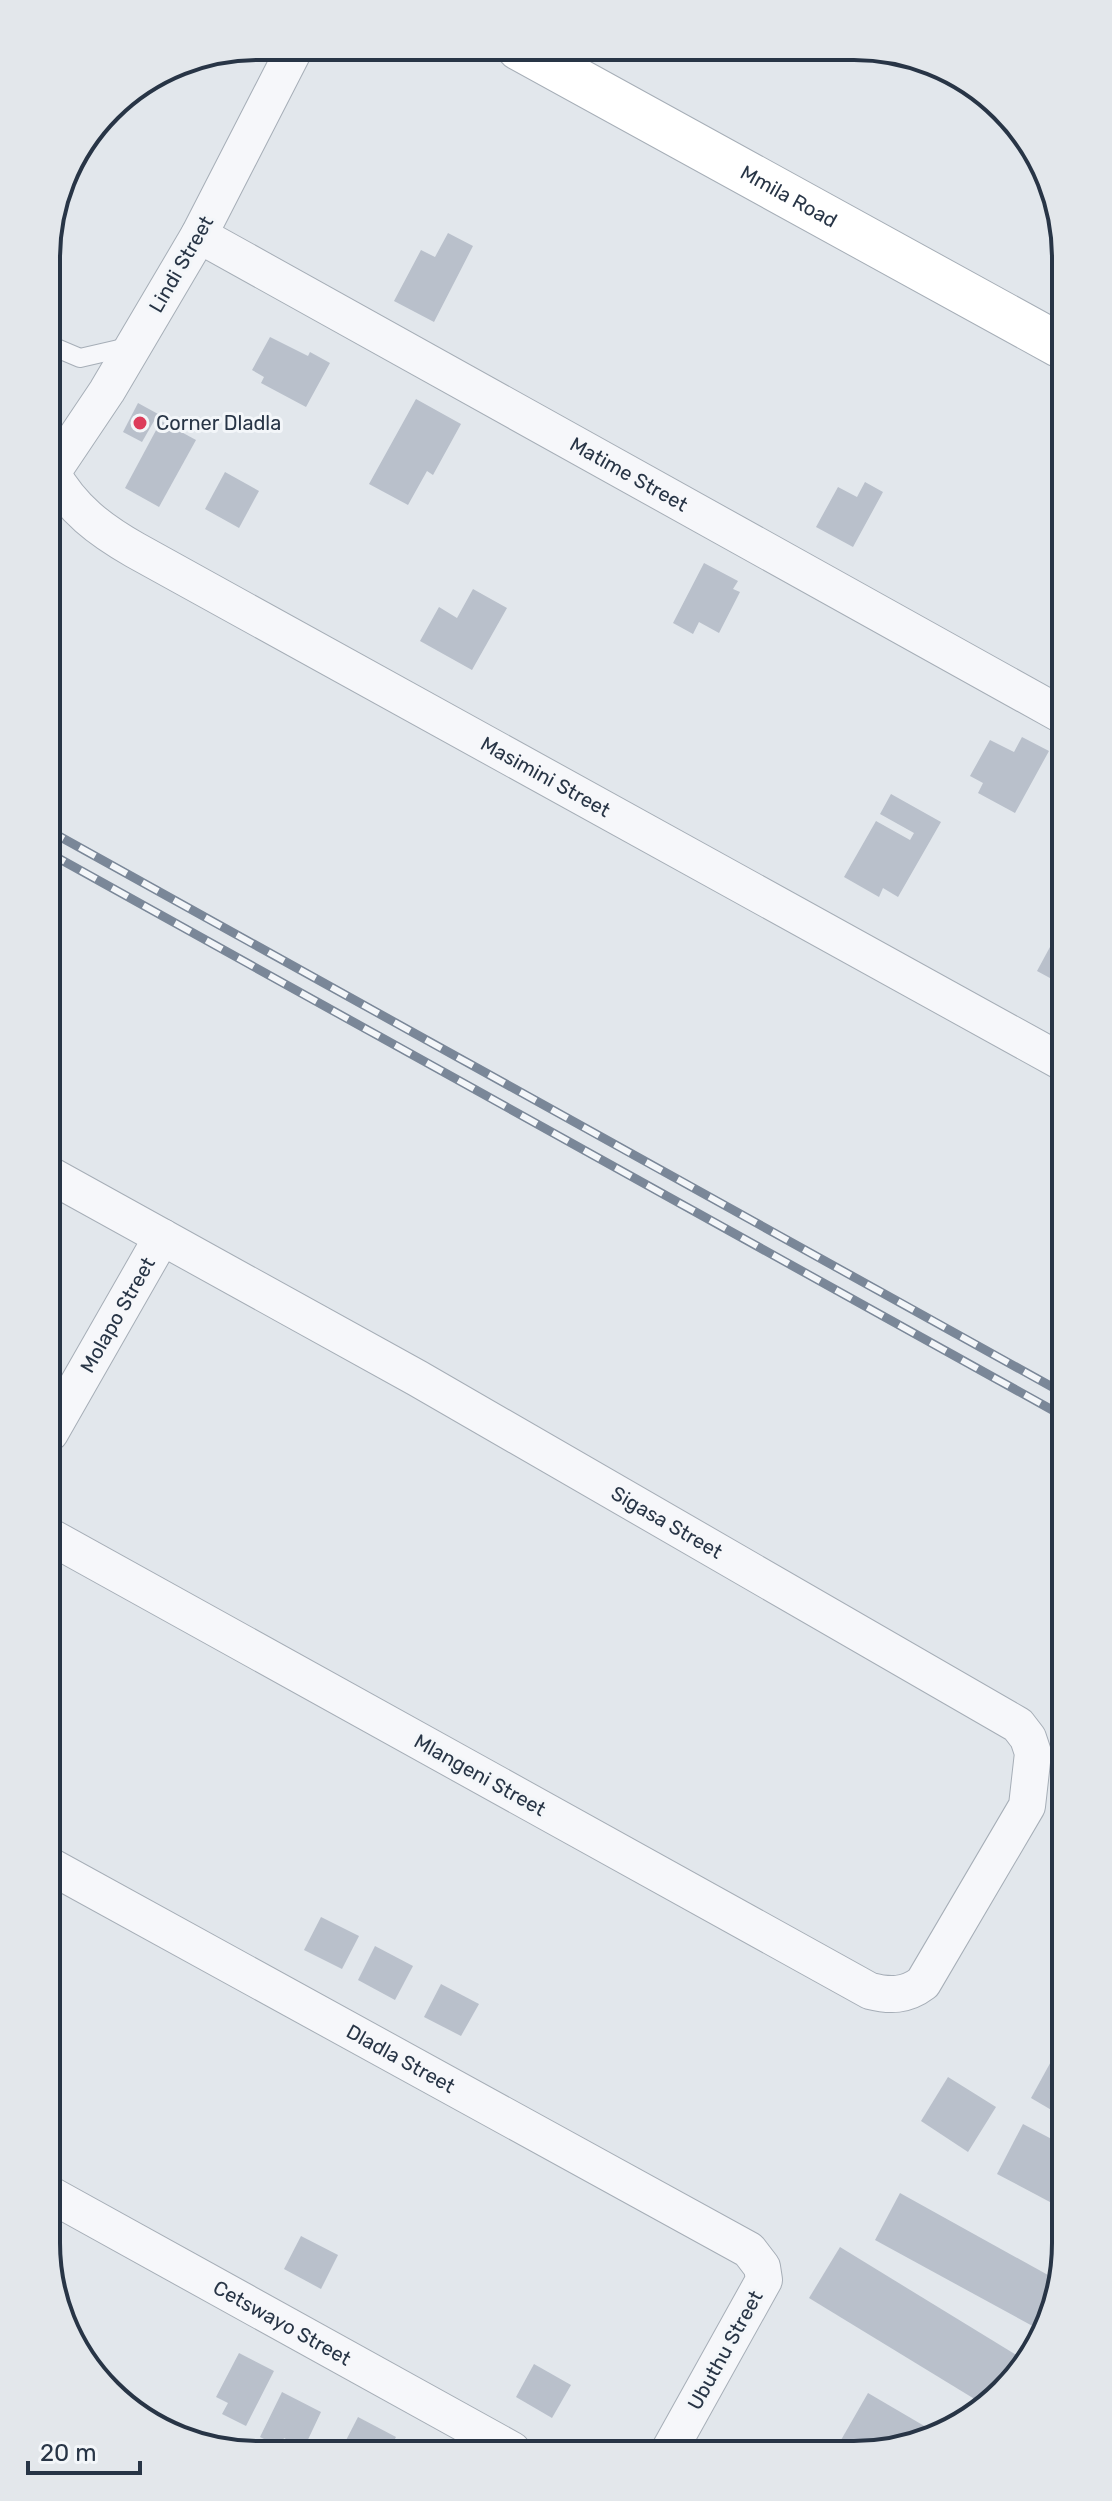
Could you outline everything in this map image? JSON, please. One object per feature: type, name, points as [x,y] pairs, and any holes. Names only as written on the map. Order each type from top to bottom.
[{"type":"main road","name":"Mmila Road","points":[[541,60],[1052,341]]},
{"type":"main road","name":"Mmila Road","points":[[601,60],[1052,310]]},
{"type":"street","name":"Lindi Street","points":[[60,456],[134,345],[199,235],[289,60]]},
{"type":"street","name":"Matime Street","points":[[199,235],[1052,710]]},
{"type":"street","name":"Masimini Street","points":[[60,487],[75,507],[125,545],[1052,1056]]},
{"type":"street","name":"Sigasa Street","points":[[60,1181],[550,1453],[1018,1725],[1028,1738],[1033,1753],[1027,1806],[932,1972],[914,1990]]},
{"type":"street","name":"Molapo Street","points":[[60,1416],[162,1237]]},
{"type":"street","name":"Mlangeni Street","points":[[60,1542],[870,1991],[891,1996],[914,1990]]},
{"type":"street","name":"Dladla Street","points":[[60,1871],[749,2250]]},
{"type":"street","name":"Cetswayo Street","points":[[60,2200],[496,2441]]},
{"type":"street","name":"Ubuthu Street","points":[[674,2441],[764,2280],[762,2267],[749,2250]]},
{"type":"lane","points":[[60,350],[80,358],[134,345]]},
{"type":"building","points":[[448,233],[473,246],[434,322],[394,301],[421,250],[435,257]]},
{"type":"building","points":[[270,337],[330,363],[306,407],[261,383],[264,377],[252,370]]},
{"type":"building","points":[[416,399],[461,424],[433,475],[427,471],[408,505],[369,484]]},
{"type":"building","name":"Corner Dladla","points":[[138,403],[158,414],[142,442],[123,432]]},
{"type":"building","points":[[161,421],[196,440],[159,507],[125,488]]},
{"type":"building","points":[[225,472],[259,491],[239,528],[205,509]]},
{"type":"building","points":[[865,482],[883,492],[853,547],[816,527],[838,487],[857,497]]},
{"type":"building","points":[[704,563],[738,581],[733,589],[740,592],[719,633],[699,622],[693,634],[673,623]]},
{"type":"building","points":[[473,589],[507,608],[472,670],[420,641],[439,607],[457,618]]},
{"type":"building","points":[[1022,737],[1049,751],[1015,813],[978,793],[983,783],[970,776],[990,740],[1014,752]]},
{"type":"building","points":[[891,794],[941,822],[898,897],[883,888],[879,897],[844,877],[876,821],[910,840],[914,833],[880,814]]},
{"type":"building","points":[[1052,943],[1052,979],[1037,971]]},
{"type":"building","points":[[321,1917],[359,1936],[342,1969],[304,1950]]},
{"type":"building","points":[[375,1946],[413,1966],[395,2000],[358,1980]]},
{"type":"building","points":[[441,1984],[479,2004],[461,2036],[424,2017]]},
{"type":"building","points":[[1052,2060],[1052,2110],[1031,2098]]},
{"type":"building","points":[[948,2077],[996,2107],[968,2152],[921,2121]]},
{"type":"building","points":[[1023,2124],[1052,2139],[1052,2203],[997,2174]]},
{"type":"building","points":[[900,2193],[1049,2275],[1037,2319],[1033,2326],[875,2240]]},
{"type":"building","points":[[301,2236],[338,2255],[321,2289],[284,2269]]},
{"type":"building","points":[[840,2247],[1016,2355],[994,2383],[975,2399],[809,2298]]},
{"type":"building","points":[[239,2353],[274,2371],[246,2426],[222,2414],[228,2403],[216,2397]]},
{"type":"building","points":[[534,2364],[571,2385],[552,2418],[516,2397]]},
{"type":"building","points":[[282,2392],[321,2412],[307,2441],[284,2438],[283,2441],[268,2441],[260,2437]]},
{"type":"building","points":[[868,2393],[926,2427],[879,2439],[840,2441]]},
{"type":"building","points":[[358,2417],[396,2437],[394,2441],[346,2441]]},
{"type":"railway","points":[[60,837],[1052,1387]]},
{"type":"railway","points":[[60,859],[1052,1410]]},
{"type":"place","name":"Corner Dladla","points":[[140,423]]}]
